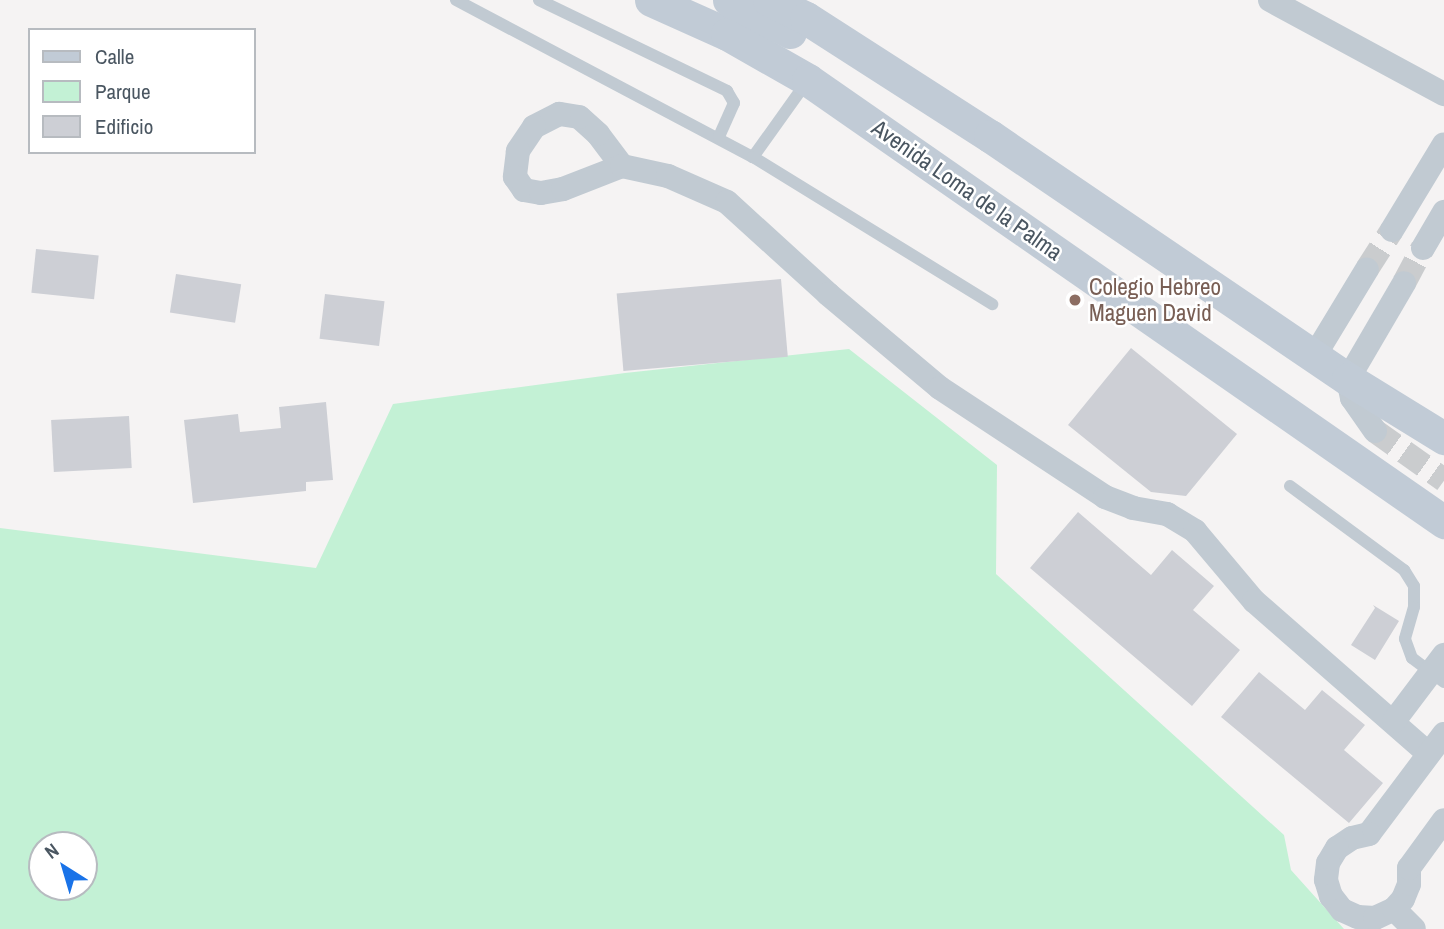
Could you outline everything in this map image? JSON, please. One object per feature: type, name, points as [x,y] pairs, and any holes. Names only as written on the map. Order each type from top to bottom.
[{"type":"main road","name":"Avenida Loma de la Palma","points":[[651,0],[727,34],[808,79],[1444,522]]},
{"type":"main road","points":[[729,0],[990,136]]},
{"type":"main road","points":[[769,0],[806,18],[990,136],[1348,379],[1444,438]]},
{"type":"street","points":[[1270,0],[1444,94]]},
{"type":"street","points":[[1392,230],[1444,144]]},
{"type":"street","points":[[622,166],[668,176],[727,202],[828,294],[940,388],[1105,497],[1133,508],[1167,513],[1195,531],[1254,601],[1429,754]]},
{"type":"street","points":[[1423,248],[1444,212]]},
{"type":"street","points":[[1315,355],[1367,270]]},
{"type":"street","points":[[1375,431],[1357,407],[1348,379],[1404,283]]},
{"type":"street","points":[[1394,721],[1440,670]]},
{"type":"street","points":[[1444,734],[1369,834],[1352,838],[1337,848],[1328,863],[1326,880],[1331,896],[1342,910],[1358,917],[1375,918],[1394,909],[1403,900],[1409,884],[1409,868],[1444,820]]},
{"type":"street","points":[[1394,909],[1414,929]]},
{"type":"lane","points":[[456,0],[719,137],[992,304]]},
{"type":"lane","points":[[539,0],[727,91],[734,103],[719,137]]},
{"type":"lane","points":[[753,157],[808,79]]},
{"type":"lane","points":[[1290,486],[1404,570],[1413,586],[1414,607],[1405,639],[1412,658],[1440,670]]},
{"type":"green space","points":[[849,349],[997,465],[996,574],[1284,835],[1291,870],[1344,929],[0,929],[0,528],[316,568],[393,404],[625,373]]},
{"type":"building","points":[[36,249],[99,256],[94,299],[31,293]]},
{"type":"building","points":[[176,274],[241,284],[235,323],[170,313]]},
{"type":"building","points":[[781,279],[788,357],[623,371],[617,293]]},
{"type":"building","points":[[325,294],[385,301],[379,346],[320,339]]},
{"type":"building","points":[[1131,348],[1237,434],[1186,496],[1151,492],[1068,425]]},
{"type":"building","points":[[326,402],[333,480],[306,482],[306,491],[193,503],[184,420],[238,414],[240,432],[281,428],[279,407]]},
{"type":"building","points":[[129,416],[132,468],[54,472],[51,420]]},
{"type":"building","points":[[1078,512],[1151,575],[1172,550],[1214,586],[1193,610],[1240,650],[1192,706],[1030,568]]},
{"type":"building","points":[[1373,605],[1399,621],[1375,660],[1351,645],[1375,608]]},
{"type":"building","points":[[1259,672],[1305,710],[1322,690],[1365,725],[1344,750],[1383,783],[1349,823],[1221,717]]},
{"type":"tunnel","points":[[1367,269],[1392,230]]},
{"type":"tunnel","points":[[1404,283],[1423,248]]},
{"type":"tunnel","points":[[1375,431],[1444,480]]},
{"type":"place","name":"Colegio Hebreo Maguen David","points":[[1075,300]]}]
